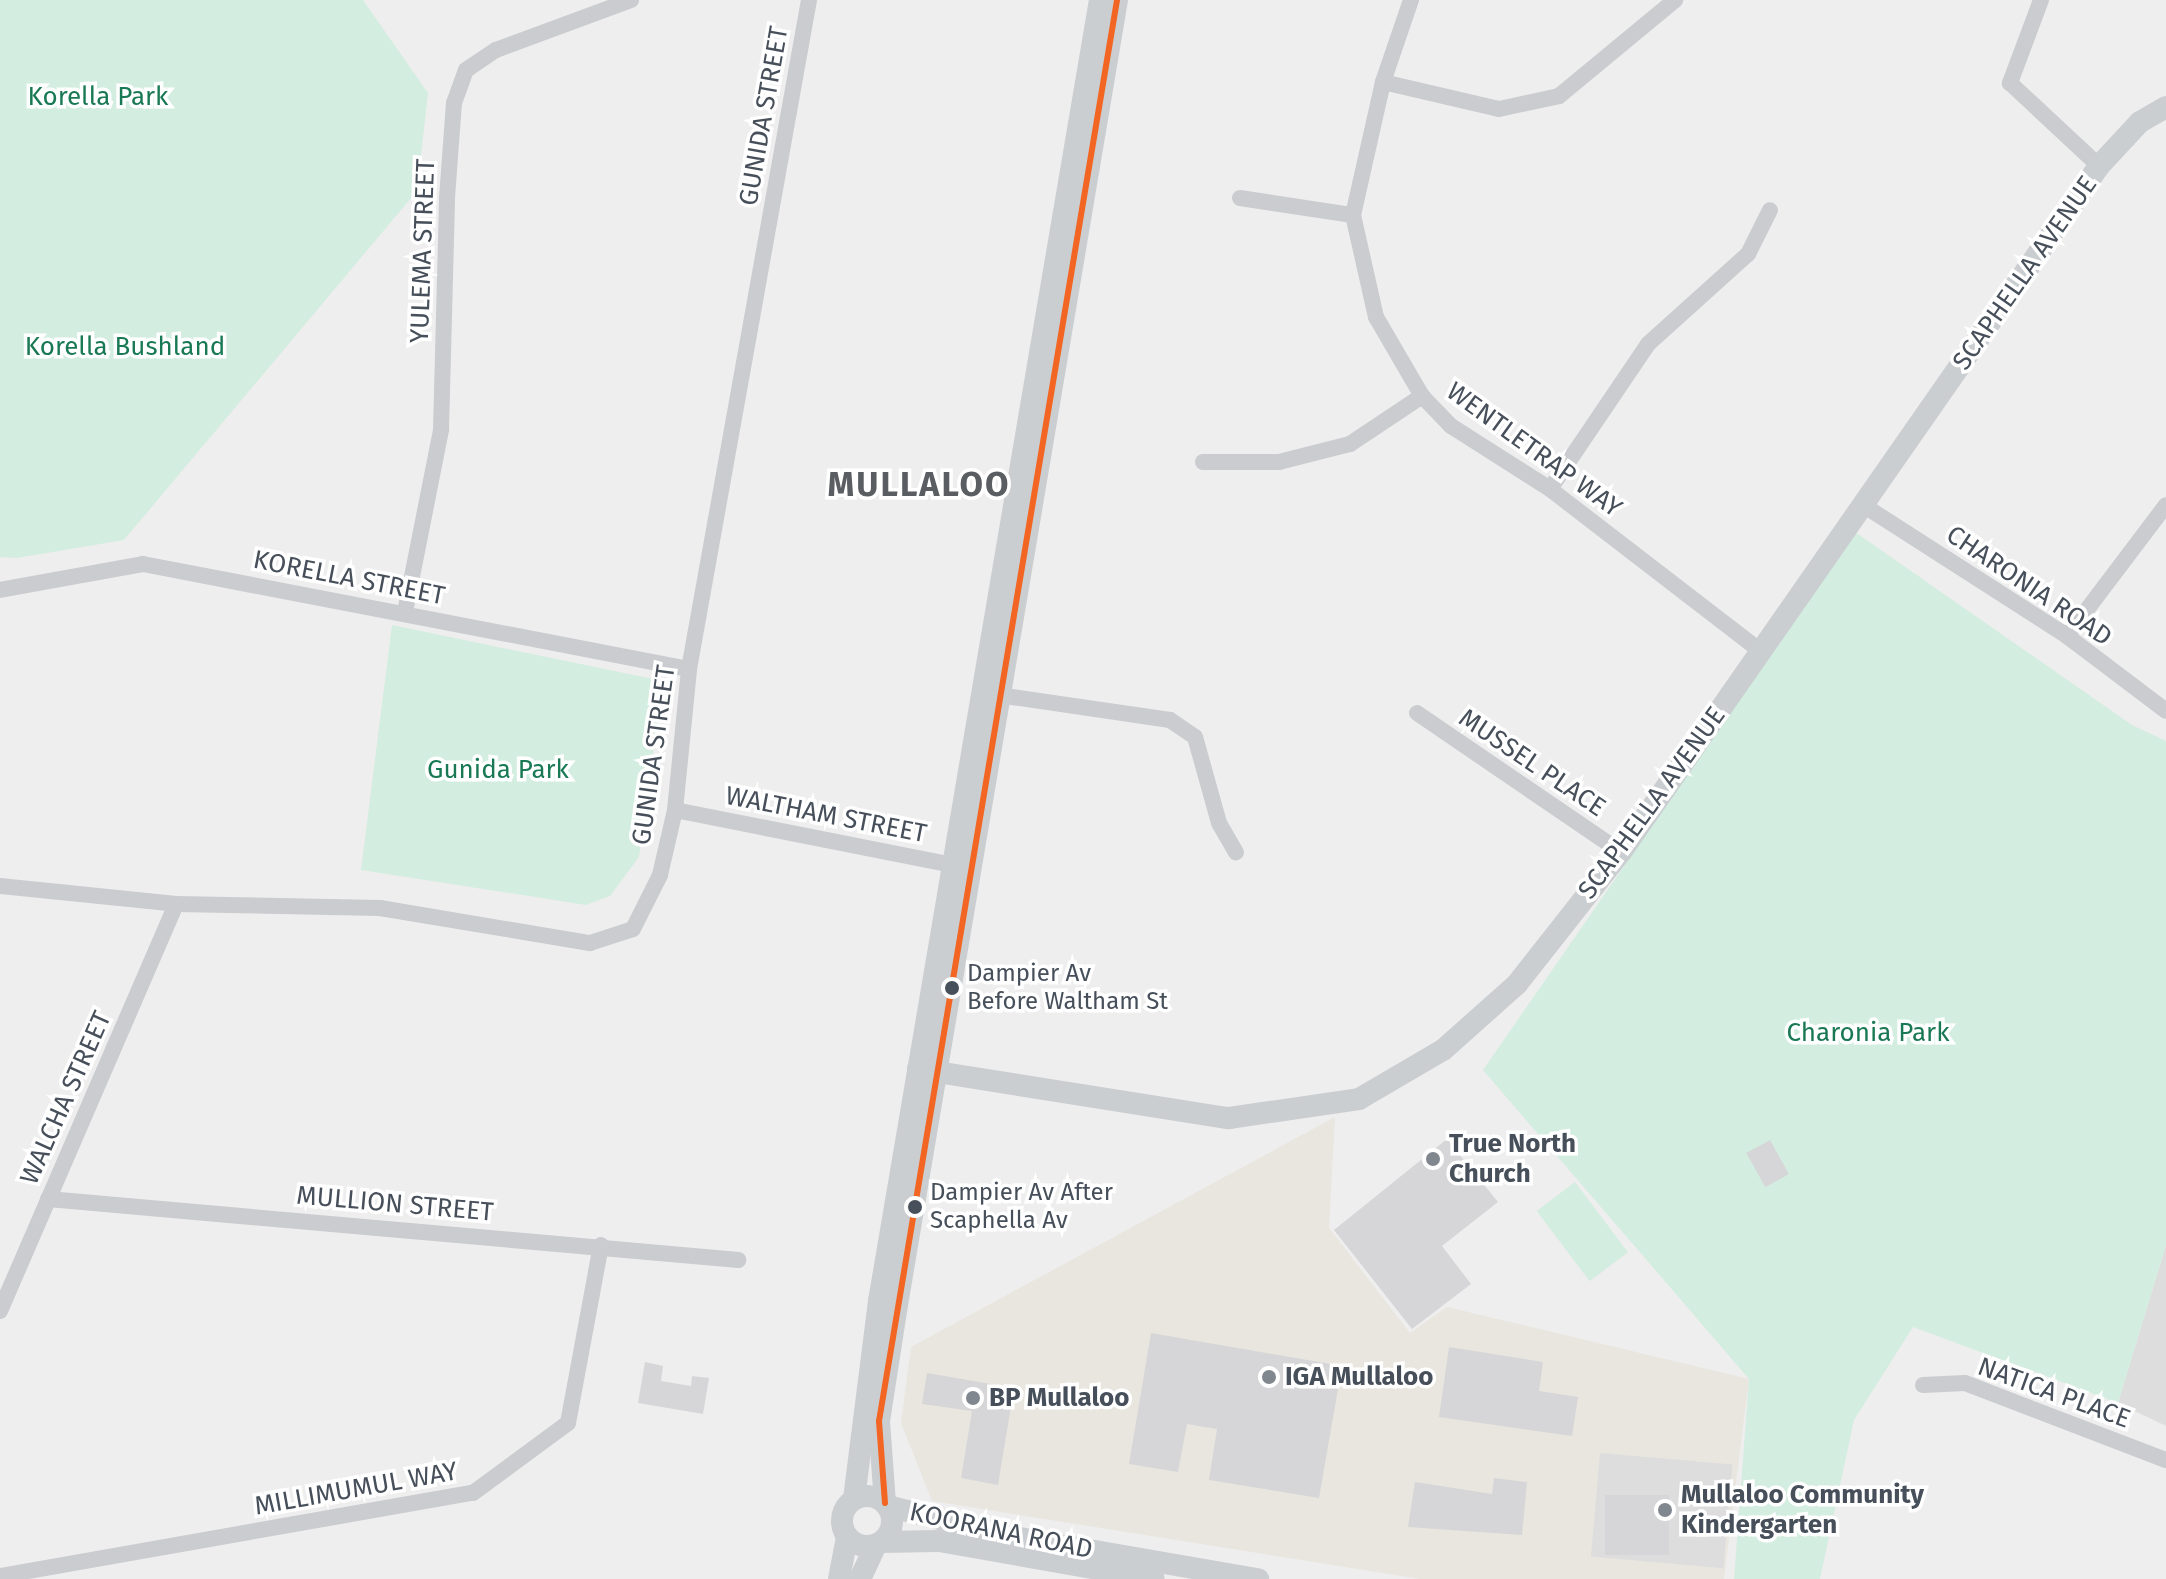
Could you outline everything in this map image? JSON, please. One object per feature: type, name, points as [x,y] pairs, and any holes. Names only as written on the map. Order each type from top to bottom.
[{"type":"main road","points":[[990,694],[1100,0]]},
{"type":"main road","points":[[839,1579],[847,1537],[842,1516],[854,1499],[990,694],[1117,0]]},
{"type":"main road","name":"SCAPHELLA AVENUE","points":[[926,1070],[1229,1118],[1359,1099],[1443,1050],[1517,984],[1621,852],[2099,166],[2140,122],[2166,107]]},
{"type":"main road","points":[[860,1579],[892,1521],[886,1504],[879,1421],[926,1070]]},
{"type":"main road","points":[[854,1499],[886,1504]]},
{"type":"main road","name":"KOORANA ROAD","points":[[886,1504],[1008,1536],[1258,1579]]},
{"type":"main road","points":[[847,1537],[879,1543]]},
{"type":"main road","name":"KOORANA ROAD","points":[[879,1543],[939,1541],[1154,1579]]},
{"type":"street","name":"YULEMA STREET","points":[[405,612],[441,430],[447,198],[454,103],[466,70],[496,50],[631,0]]},
{"type":"street","name":"GUNIDA STREET","points":[[0,886],[176,904],[380,908],[590,943],[633,929],[660,875],[675,810],[689,669],[809,0]]},
{"type":"street","name":"WENTLETRAP WAY","points":[[1411,0],[1383,82],[1353,215],[1376,317],[1422,396],[1451,426],[1550,489],[1760,651]]},
{"type":"street","points":[[1383,82],[1499,109],[1559,96],[1675,0]]},
{"type":"street","points":[[2041,0],[2010,83],[2099,166]]},
{"type":"street","points":[[1240,198],[1353,215]]},
{"type":"street","points":[[1550,489],[1648,344],[1748,254],[1770,210]]},
{"type":"street","points":[[1203,462],[1279,462],[1350,444],[1422,396]]},
{"type":"street","name":"CHARONIA ROAD","points":[[1863,505],[2067,636],[2166,711]]},
{"type":"street","points":[[2067,636],[2166,505]]},
{"type":"street","name":"KORELLA STREET","points":[[0,590],[143,564],[689,669]]},
{"type":"street","points":[[990,694],[1170,720],[1195,737],[1219,823],[1236,852]]},
{"type":"street","name":"MUSSEL PLACE","points":[[1417,713],[1621,852]]},
{"type":"street","name":"WALTHAM STREET","points":[[675,810],[960,866]]},
{"type":"street","name":"WALCHA STREET","points":[[0,1311],[176,904]]},
{"type":"street","name":"MULLION STREET","points":[[48,1199],[601,1245],[738,1260]]},
{"type":"street","name":"MILLIMUMUL WAY","points":[[0,1576],[473,1493],[568,1423],[601,1245]]},
{"type":"street","name":"NATICA PLACE","points":[[1923,1385],[1965,1383],[2166,1460]]},
{"type":"shaded area","points":[[1335,1117],[1329,1228],[1410,1333],[1447,1307],[1749,1379],[1724,1579],[1420,1579],[932,1501],[901,1423],[911,1347]]},
{"type":"shaded area","points":[[2166,1245],[2166,1426],[2118,1403]]},
{"type":"shaded area","name":"Mullaloo Community Kindergarten","points":[[1600,1453],[1732,1465],[1723,1568],[1591,1557]]},
{"type":"green space","name":"Korella Bushland","points":[[0,0],[363,0],[428,93],[417,191],[124,540],[17,558],[0,557]]},
{"type":"green space","name":"Charonia Park","points":[[1855,532],[2132,725],[2166,741],[2166,1245],[2118,1403],[1913,1327],[1854,1420],[1820,1579],[1734,1579],[1749,1379],[1483,1070]]},
{"type":"green space","name":"Gunida Park","points":[[392,625],[663,681],[639,857],[610,896],[586,905],[361,870]]},
{"type":"green space","points":[[1575,1182],[1628,1252],[1590,1281],[1537,1211]]},
{"type":"building","points":[[1447,1139],[1498,1202],[1442,1246],[1471,1284],[1412,1329],[1334,1230]]},
{"type":"building","points":[[1770,1140],[1789,1174],[1765,1187],[1746,1153]]},
{"type":"building","points":[[1151,1333],[1342,1366],[1319,1498],[1209,1480],[1217,1429],[1187,1424],[1178,1472],[1129,1464]]},
{"type":"building","points":[[1449,1347],[1543,1362],[1539,1391],[1578,1397],[1572,1436],[1439,1417]]},
{"type":"building","points":[[645,1362],[663,1366],[661,1381],[691,1386],[692,1376],[709,1378],[703,1414],[638,1403]]},
{"type":"building","points":[[927,1373],[1014,1388],[998,1485],[961,1478],[972,1411],[922,1404]]},
{"type":"building","points":[[1494,1478],[1527,1482],[1522,1535],[1408,1527],[1415,1482],[1492,1494]]},
{"type":"building","points":[[1605,1495],[1669,1495],[1669,1555],[1605,1555]]},
{"type":"transit line","points":[[885,1503],[879,1421],[1117,0]]},
{"type":"place","name":"Dampier Av Before Waltham St","points":[[952,988]]},
{"type":"place","name":"True North Church","points":[[1433,1159]]},
{"type":"place","name":"Dampier Av After Scaphella Av","points":[[915,1207]]},
{"type":"place","name":"IGA Mullaloo","points":[[1269,1377]]},
{"type":"place","name":"BP Mullaloo","points":[[973,1398]]},
{"type":"place","name":"Mullaloo Community Kindergarten","points":[[1665,1510]]},
{"type":"district","name":"MULLALOO","points":[[919,485]]},
{"type":"park label","name":"Korella Park","points":[[98,97]]}]
